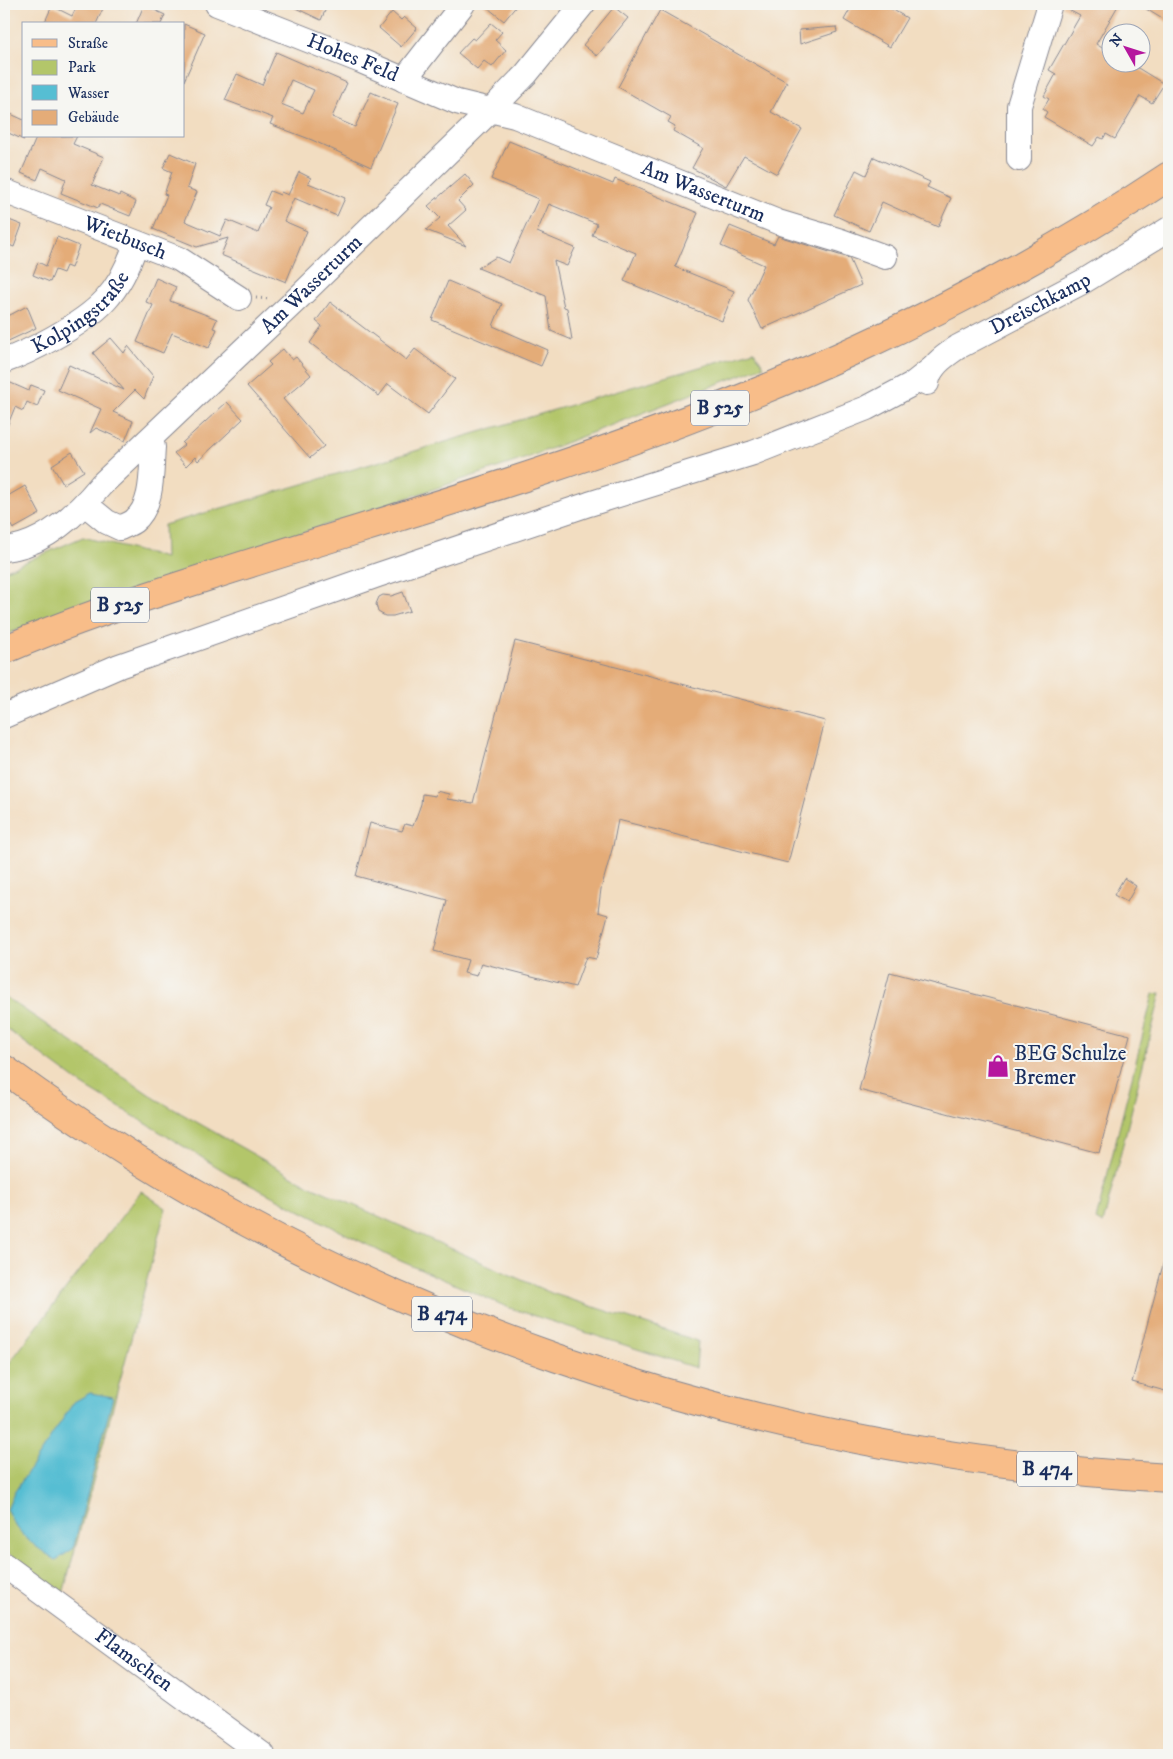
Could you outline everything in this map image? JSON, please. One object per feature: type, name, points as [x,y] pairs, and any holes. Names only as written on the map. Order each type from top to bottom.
[{"type":"main road","name":"B 525","points":[[4,650],[106,610],[239,566],[530,476],[707,413],[869,345],[933,314],[1041,255],[1169,176]]},
{"type":"main road","name":"B 474","points":[[4,1069],[75,1119],[127,1152],[272,1235],[400,1296],[504,1340],[575,1365],[711,1406],[885,1446],[1000,1463],[1081,1472],[1169,1478]]},
{"type":"street","name":"Hohes Feld","points":[[217,4],[457,102],[490,111]]},
{"type":"street","points":[[404,80],[463,4]]},
{"type":"street","name":"Am Wasserturm","points":[[4,549],[16,548],[46,535],[85,504],[101,485],[490,111],[526,74],[583,4]]},
{"type":"street","points":[[1019,159],[1019,106],[1050,4]]},
{"type":"street","name":"Am Wasserturm","points":[[490,111],[515,116],[778,222],[841,240],[885,257]]},
{"type":"street","name":"Wietbusch","points":[[4,190],[136,243],[179,258],[239,298]]},
{"type":"street","name":"Dreischkamp","points":[[4,716],[119,666],[378,575],[589,504],[753,453],[867,408],[914,383],[930,379],[944,357],[958,347],[1084,281],[1169,229]]},
{"type":"street","name":"Kolpingstraße","points":[[4,361],[25,352],[82,321],[100,307],[115,290],[129,265],[136,243]]},
{"type":"street","points":[[85,504],[107,522],[120,528],[133,521],[144,510],[150,490],[154,447],[140,448]]},
{"type":"street","name":"Flamschen","points":[[4,1565],[263,1755]]},
{"type":"green space","points":[[754,351],[764,366],[524,459],[170,577],[4,635],[4,571],[83,537],[165,558],[164,525]]},
{"type":"green space","points":[[1161,993],[1103,1224],[1096,1220],[1153,994]]},
{"type":"green space","points":[[4,996],[156,1099],[304,1183],[551,1293],[698,1341],[696,1368],[507,1307],[389,1256],[229,1174],[81,1084],[4,1027]]},
{"type":"green space","points":[[141,1191],[166,1208],[63,1594],[4,1550],[4,1370]]},
{"type":"water","points":[[90,1393],[113,1397],[73,1549],[56,1560],[27,1539],[11,1519],[7,1510],[14,1493],[74,1402]]},
{"type":"building","points":[[78,4],[105,4],[97,22],[45,22],[52,6],[72,16]]},
{"type":"building","points":[[287,4],[328,4],[321,20]]},
{"type":"building","points":[[483,4],[518,4],[504,21]]},
{"type":"building","points":[[853,4],[883,4],[907,18],[890,47],[844,20]]},
{"type":"building","points":[[1063,4],[1119,4],[1109,22],[1100,22],[1100,37],[1096,44],[1100,47],[1100,72],[1144,72],[1164,84],[1152,103],[1140,96],[1115,139],[1106,134],[1103,139],[1099,137],[1093,146],[1044,117],[1047,112],[1043,109],[1049,99],[1044,96],[1056,74],[1049,70],[1080,16],[1063,7]]},
{"type":"building","points":[[1138,4],[1169,4],[1169,23]]},
{"type":"building","points":[[144,5],[165,15],[162,22],[137,22]]},
{"type":"building","points":[[614,7],[628,18],[597,56],[583,45]]},
{"type":"building","points":[[660,10],[787,82],[771,112],[802,129],[777,174],[744,156],[726,186],[692,168],[703,148],[673,131],[675,126],[668,122],[671,117],[618,87]]},
{"type":"building","points":[[392,12],[401,20],[404,17],[417,28],[401,47],[379,28]]},
{"type":"building","points":[[491,23],[502,32],[495,40],[506,50],[492,67],[484,61],[477,69],[458,53],[472,38],[475,40]]},
{"type":"building","points":[[185,24],[205,33],[185,79]]},
{"type":"building","points":[[836,27],[837,32],[800,44],[799,30]]},
{"type":"building","points":[[276,52],[347,83],[332,117],[355,127],[371,92],[398,104],[371,167],[312,140],[270,124],[273,118],[225,100],[237,74],[262,85]],"holes":[[[291,80],[314,90],[303,113],[281,104]]]},
{"type":"building","points":[[4,111],[22,119],[22,138],[24,140],[4,131]]},
{"type":"building","points":[[36,138],[76,138],[73,144],[104,157],[92,185],[119,196],[120,194],[136,202],[130,216],[100,204],[98,208],[61,193],[66,179],[42,168],[37,180],[21,173]]},
{"type":"building","points":[[509,141],[613,184],[615,179],[698,213],[675,267],[734,291],[722,321],[624,281],[636,253],[592,235],[597,224],[549,204],[537,232],[575,248],[567,266],[554,261],[564,307],[567,308],[572,340],[551,331],[546,296],[478,268],[496,257],[509,263],[538,199],[491,179]]},
{"type":"building","points":[[170,153],[195,164],[187,188],[197,192],[185,221],[220,236],[227,220],[258,233],[269,207],[264,205],[270,191],[280,195],[281,192],[288,195],[299,172],[311,178],[308,183],[345,198],[337,216],[294,198],[284,221],[307,231],[286,282],[221,255],[228,238],[197,247],[153,229],[167,195],[164,194],[172,172],[163,168]]},
{"type":"building","points":[[874,157],[930,182],[927,187],[951,198],[938,227],[882,202],[869,231],[834,215],[856,170],[866,175]]},
{"type":"building","points":[[465,174],[474,185],[458,201],[466,210],[448,226],[466,246],[426,230],[440,218],[428,206]]},
{"type":"building","points":[[4,218],[22,225],[14,247],[4,243]]},
{"type":"building","points":[[730,226],[774,244],[778,236],[849,258],[861,285],[762,329],[748,300],[764,265],[721,246]]},
{"type":"building","points":[[57,237],[79,246],[71,268],[66,266],[63,273],[55,270],[50,282],[33,275],[38,262],[46,266]]},
{"type":"building","points":[[156,278],[176,287],[170,301],[217,319],[213,328],[217,329],[209,348],[172,333],[163,353],[137,342],[153,305],[146,302]]},
{"type":"building","points":[[448,281],[502,304],[493,326],[548,350],[541,366],[432,320]]},
{"type":"building","points":[[330,302],[406,360],[415,349],[455,379],[428,414],[388,384],[379,396],[310,343],[322,326],[316,321]]},
{"type":"building","points":[[27,306],[36,328],[4,343],[4,313],[10,315]]},
{"type":"building","points":[[111,338],[124,353],[128,346],[153,376],[144,399],[135,390],[113,412],[133,421],[125,441],[96,428],[90,433],[101,409],[58,390],[69,365],[124,390],[93,353]]},
{"type":"building","points":[[283,349],[292,360],[296,357],[311,375],[283,399],[324,446],[310,458],[247,386],[271,365],[268,362]]},
{"type":"building","points":[[4,380],[29,391],[31,385],[44,390],[37,407],[27,402],[23,411],[15,407],[4,434]]},
{"type":"building","points":[[227,402],[243,419],[198,461],[195,457],[186,466],[174,453],[184,445],[182,443]]},
{"type":"building","points":[[72,452],[84,471],[63,484],[52,465]]},
{"type":"building","points":[[25,486],[40,514],[13,529],[4,513],[4,498]]},
{"type":"building","points":[[403,592],[410,611],[393,616],[385,616],[378,612],[376,604],[379,597]]},
{"type":"building","points":[[515,641],[825,721],[788,863],[618,820],[601,889],[598,912],[608,915],[596,959],[586,957],[575,987],[481,963],[477,976],[464,973],[468,960],[434,951],[447,900],[356,876],[370,823],[402,831],[405,824],[413,826],[421,804],[422,794],[435,796],[436,791],[449,794],[447,799],[473,803]]},
{"type":"building","points":[[1124,878],[1136,886],[1127,902],[1114,895]]},
{"type":"building","points":[[890,972],[1130,1035],[1099,1153],[859,1090]]},
{"type":"building","points":[[1165,1257],[1169,1257],[1169,1392],[1132,1382]]},
{"type":"place","name":"BEG Schulze Bremer","points":[[998,1066]]}]
